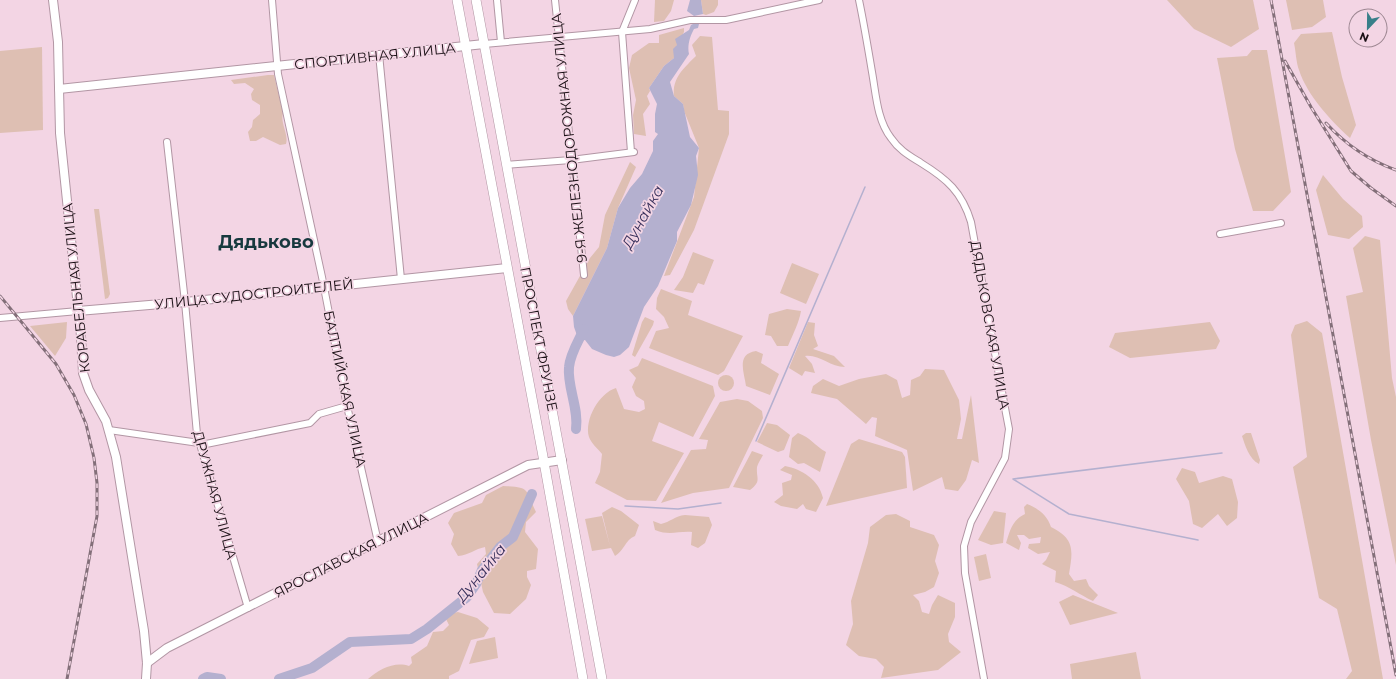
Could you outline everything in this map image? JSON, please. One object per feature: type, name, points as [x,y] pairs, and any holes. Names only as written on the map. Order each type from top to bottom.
[{"type":"main road","name":"ПРОСПЕКТ ФРУНЗЕ","points":[[457,0],[544,462],[583,679]]},
{"type":"main road","name":"ПРОСПЕКТ ФРУНЗЕ","points":[[476,0],[602,679]]},
{"type":"street","name":"КОРАБЕЛЬНАЯ УЛИЦА","points":[[53,0],[58,42],[60,133],[85,381],[109,430],[123,495],[144,631],[147,664],[146,679]]},
{"type":"street","name":"БАЛТИЙСКАЯ УЛИЦА","points":[[272,0],[278,66],[324,286],[347,406],[378,542]]},
{"type":"street","points":[[497,0],[501,42]]},
{"type":"street","name":"9-Я ЖЕЛЕЗНОДОРОЖНАЯ УЛИЦА","points":[[555,0],[584,275]]},
{"type":"street","points":[[506,165],[571,160],[633,152],[622,32],[635,0]]},
{"type":"street","name":"СПОРТИВНАЯ УЛИЦА","points":[[59,89],[379,54],[650,29],[690,20],[726,20],[819,0]]},
{"type":"street","name":"ДЯДЬКОВСКАЯ УЛИЦА","points":[[859,0],[878,105],[888,134],[899,148],[948,182],[958,193],[966,207],[971,222],[1004,400],[1009,429],[1005,458],[971,522],[964,546],[965,573],[984,679]]},
{"type":"street","points":[[379,54],[401,279]]},
{"type":"street","name":"ДРУЖНАЯ УЛИЦА","points":[[167,142],[199,444],[248,608]]},
{"type":"street","points":[[1220,234],[1281,223]]},
{"type":"street","name":"УЛИЦА СУДОСТРОИТЕЛЕЙ","points":[[0,318],[185,302],[324,286],[507,268]]},
{"type":"street","points":[[109,430],[206,444],[310,423],[319,414],[347,406]]},
{"type":"street","name":"ЯРОСЛАВСКАЯ УЛИЦА","points":[[147,664],[167,648],[528,465],[562,460]]},
{"type":"shaded area","points":[[655,0],[674,0],[671,11],[664,21],[654,22]]},
{"type":"shaded area","points":[[701,0],[718,0],[718,5],[714,12],[706,15],[703,14]]},
{"type":"shaded area","points":[[1167,0],[1253,0],[1259,29],[1231,47],[1194,29]]},
{"type":"shaded area","points":[[1286,0],[1323,0],[1326,17],[1312,27],[1292,30]]},
{"type":"shaded area","points":[[684,28],[684,32],[676,47],[674,58],[664,66],[649,88],[650,91],[647,96],[650,104],[643,114],[646,136],[634,134],[633,115],[636,100],[629,68],[632,55],[649,43],[659,43],[659,35]]},
{"type":"shaded area","points":[[1332,32],[1342,77],[1356,125],[1350,138],[1320,107],[1308,89],[1298,67],[1294,43],[1301,34]]},
{"type":"shaded area","points":[[700,36],[712,37],[718,110],[729,111],[729,134],[694,230],[670,275],[664,276],[694,197],[699,148],[684,111],[683,104],[674,96],[674,90],[680,74],[696,56],[692,45]]},
{"type":"shaded area","points":[[42,47],[43,130],[0,133],[0,51]]},
{"type":"shaded area","points":[[1252,50],[1267,50],[1291,192],[1273,211],[1253,211],[1235,149],[1217,58],[1247,56]]},
{"type":"shaded area","points":[[274,75],[283,113],[282,117],[287,140],[286,144],[280,145],[263,137],[256,141],[250,141],[248,132],[252,127],[253,120],[260,114],[260,105],[252,100],[251,94],[254,89],[245,83],[234,84],[231,80]]},
{"type":"shaded area","points":[[630,162],[636,167],[618,208],[607,248],[573,316],[568,309],[566,301],[590,258],[599,247],[605,215]]},
{"type":"shaded area","points":[[1323,175],[1343,199],[1362,216],[1363,227],[1349,239],[1328,235],[1316,190]]},
{"type":"shaded area","points":[[94,209],[99,209],[110,294],[108,298],[105,299]]},
{"type":"shaded area","points":[[1365,236],[1380,240],[1392,378],[1396,397],[1396,565],[1371,440],[1346,296],[1363,292],[1353,248]]},
{"type":"shaded area","points":[[693,252],[714,260],[704,285],[698,283],[693,293],[674,290],[683,277]]},
{"type":"shaded area","points":[[792,263],[819,274],[806,304],[780,293]]},
{"type":"shaded area","points":[[661,289],[692,301],[688,315],[743,336],[724,371],[718,375],[649,348],[656,331],[669,328],[664,317],[656,309],[657,298]]},
{"type":"shaded area","points":[[787,309],[801,311],[796,328],[788,346],[777,346],[771,336],[765,335],[769,314]]},
{"type":"shaded area","points":[[645,317],[654,321],[653,325],[635,357],[632,355],[642,322]]},
{"type":"shaded area","points":[[1307,321],[1322,333],[1383,679],[1346,679],[1352,671],[1337,609],[1319,598],[1293,467],[1307,457],[1291,335],[1295,325]]},
{"type":"shaded area","points":[[67,322],[66,338],[55,356],[30,326]]},
{"type":"shaded area","points":[[808,322],[815,323],[814,335],[818,346],[813,349],[834,356],[845,367],[834,365],[815,357],[805,356],[812,364],[815,373],[805,371],[802,376],[789,368]]},
{"type":"shaded area","points":[[1210,322],[1220,341],[1216,349],[1130,358],[1109,347],[1115,333]]},
{"type":"shaded area","points":[[756,351],[763,354],[761,363],[779,374],[770,395],[746,386],[743,370],[744,360],[750,353]]},
{"type":"shaded area","points":[[642,358],[713,386],[715,396],[693,437],[659,422],[652,441],[684,453],[656,501],[627,500],[595,483],[600,472],[602,454],[590,439],[588,430],[594,408],[604,395],[616,388],[624,409],[639,412],[645,409],[644,401],[636,396],[632,387],[636,378],[629,370],[638,366]]},
{"type":"shaded area","points":[[925,369],[944,370],[959,400],[961,419],[957,439],[962,439],[971,395],[979,463],[972,460],[966,480],[958,491],[945,489],[942,477],[913,491],[907,450],[875,436],[877,418],[872,417],[866,424],[837,399],[811,393],[813,386],[823,379],[839,386],[859,379],[886,374],[897,380],[902,398],[910,395],[911,380],[920,376]]},
{"type":"shaded area","points":[[723,375],[729,375],[734,380],[732,389],[729,391],[723,391],[718,386],[718,380]]},
{"type":"shaded area","points":[[737,399],[748,401],[762,411],[763,418],[729,488],[693,493],[661,503],[691,450],[706,449],[708,440],[699,439],[720,402]]},
{"type":"shaded area","points":[[767,423],[777,425],[790,435],[784,450],[778,452],[757,442]]},
{"type":"shaded area","points":[[798,433],[826,452],[820,472],[804,463],[798,464],[789,457],[792,438]]},
{"type":"shaded area","points":[[1246,433],[1251,433],[1260,460],[1259,464],[1253,459],[1246,447],[1242,436]]},
{"type":"shaded area","points":[[859,439],[902,452],[905,457],[907,488],[826,506],[851,444]]},
{"type":"shaded area","points":[[752,451],[763,455],[757,467],[758,480],[756,484],[750,490],[733,487]]},
{"type":"shaded area","points":[[785,466],[791,467],[809,476],[818,486],[823,498],[816,512],[806,509],[803,504],[797,509],[781,506],[774,502],[783,495],[782,483],[791,480],[792,475],[780,470]]},
{"type":"shaded area","points":[[1182,468],[1195,472],[1199,483],[1223,476],[1232,479],[1238,502],[1237,518],[1227,526],[1218,514],[1202,528],[1193,524],[1189,501],[1176,479]]},
{"type":"shaded area","points":[[503,486],[518,487],[526,491],[536,512],[526,522],[525,532],[538,549],[536,569],[527,571],[527,577],[531,585],[526,599],[510,614],[494,613],[483,592],[477,564],[486,554],[485,547],[458,556],[451,544],[454,534],[448,523],[454,513],[482,503],[486,495]]},
{"type":"shaded area","points":[[1027,504],[1042,513],[1051,527],[1059,531],[1068,541],[1071,552],[1069,574],[1074,581],[1086,579],[1089,586],[1098,595],[1093,601],[1055,582],[1056,571],[1042,564],[1050,552],[1038,554],[1028,548],[1029,544],[1040,543],[1041,537],[1029,539],[1024,535],[1017,535],[1021,543],[1019,550],[1006,543],[1014,523],[1025,514],[1024,507]]},
{"type":"shaded area","points":[[612,507],[621,511],[639,525],[635,536],[629,540],[621,551],[615,556],[611,548],[592,551],[585,519],[602,516],[610,546],[602,513]]},
{"type":"shaded area","points":[[994,511],[1006,513],[1003,543],[991,545],[978,540]]},
{"type":"shaded area","points":[[896,514],[910,521],[910,527],[934,535],[939,545],[935,561],[939,573],[934,587],[925,592],[913,595],[919,601],[922,612],[929,614],[938,595],[955,603],[955,617],[948,634],[949,642],[961,652],[938,670],[881,678],[884,667],[876,659],[859,656],[846,645],[853,624],[851,601],[868,543],[870,527],[886,515]]},
{"type":"shaded area","points":[[685,515],[709,517],[712,525],[705,543],[698,548],[691,545],[692,532],[669,533],[655,530],[653,521],[661,524]]},
{"type":"shaded area","points":[[986,554],[991,578],[979,581],[974,557]]},
{"type":"shaded area","points":[[1073,595],[1118,613],[1070,625],[1059,602]]},
{"type":"shaded area","points":[[458,612],[477,618],[489,628],[484,637],[471,640],[459,671],[449,676],[449,679],[368,679],[382,669],[393,665],[409,666],[412,663],[411,657],[427,646],[433,632],[443,631],[449,625],[446,619],[449,614]]},
{"type":"shaded area","points":[[495,637],[498,658],[469,664],[477,641]]},
{"type":"shaded area","points":[[1136,652],[1141,679],[1072,679],[1070,664]]},
{"type":"water","points":[[690,0],[701,0],[703,14],[694,16],[687,11]]},
{"type":"water","points":[[695,23],[699,24],[698,28],[694,29],[690,38],[688,48],[689,54],[670,82],[674,96],[683,104],[690,137],[699,148],[696,156],[698,175],[691,205],[677,232],[677,241],[658,286],[644,307],[629,347],[620,355],[614,357],[606,355],[592,349],[585,340],[579,341],[574,327],[573,316],[607,248],[618,208],[630,188],[642,174],[653,151],[653,141],[658,134],[655,132],[655,114],[657,104],[649,88],[664,66],[674,58],[673,49],[677,45],[675,39],[689,30],[691,25]]},
{"type":"waterway","points":[[756,441],[865,187]]},
{"type":"waterway","name":"Дунайка","points":[[576,429],[576,413],[570,382],[569,367],[573,352],[584,329]]},
{"type":"waterway","points":[[1198,540],[1069,514],[1013,479],[1222,453]]},
{"type":"waterway","name":"Дунайка","points":[[279,679],[312,668],[350,642],[411,639],[427,629],[467,597],[476,584],[482,570],[500,547],[513,537],[532,494]]},
{"type":"waterway","points":[[625,506],[678,509],[721,503]]},
{"type":"waterway","name":"Дунайка","points":[[203,679],[207,677],[221,679]]},
{"type":"railway","points":[[1271,0],[1396,675]]},
{"type":"railway","points":[[1285,61],[1311,107],[1351,171],[1396,206]]},
{"type":"railway","points":[[1326,123],[1341,138],[1358,151],[1376,162],[1396,170]]},
{"type":"railway","points":[[0,296],[56,364],[74,395],[86,424],[94,458],[97,483],[97,516],[67,679]]},
{"type":"district","name":"Дядьково","points":[[266,242]]}]
